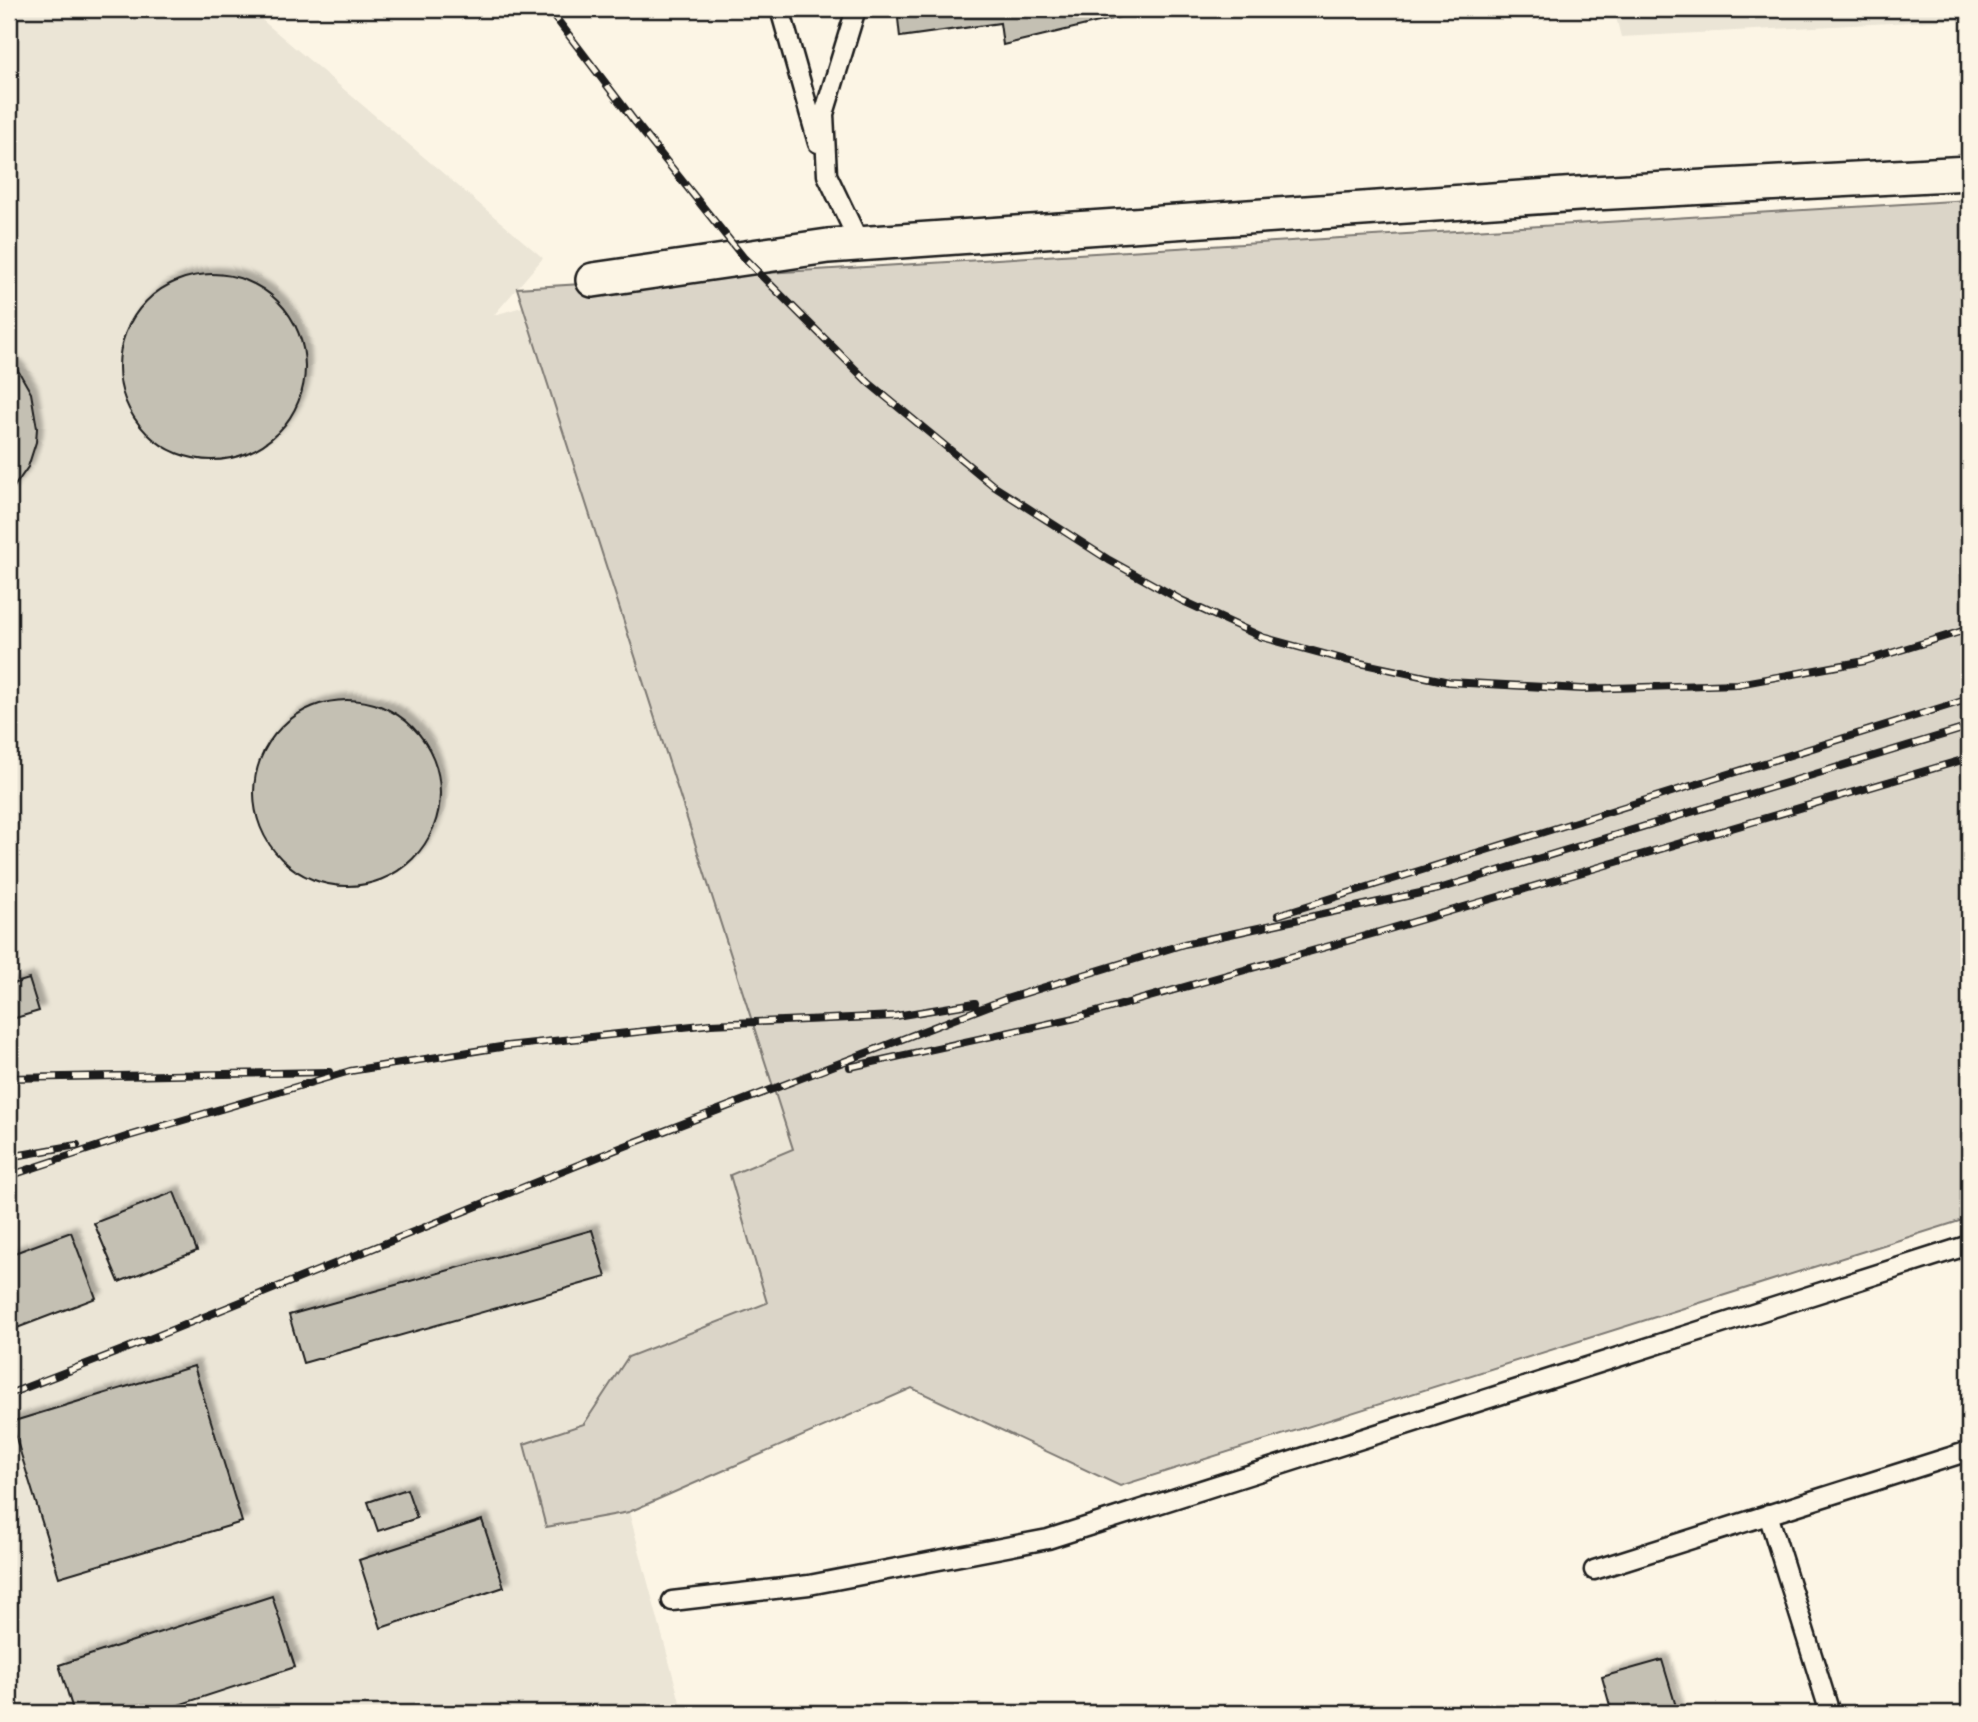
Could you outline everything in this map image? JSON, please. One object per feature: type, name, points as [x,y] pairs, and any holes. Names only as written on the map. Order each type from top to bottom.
[{"type":"street","points":[[593,280],[828,246],[1593,193],[1969,173]]},
{"type":"lane","points":[[780,9],[827,175],[860,244]]},
{"type":"lane","points":[[827,175],[824,114],[856,9]]},
{"type":"lane","points":[[672,1601],[809,1585],[1048,1539],[1969,1245]]},
{"type":"lane","points":[[1594,1570],[1969,1451]]},
{"type":"lane","points":[[1769,1514],[1830,1713]]},
{"type":"shaded area","points":[[9,9],[249,9],[543,258],[494,315],[536,303],[793,1150],[730,1175],[767,1303],[628,1357],[584,1424],[546,1526],[629,1512],[683,1713],[9,1713]]},
{"type":"shaded area","points":[[1614,9],[1969,9],[1969,19],[1621,37]]},
{"type":"shaded area","points":[[1969,200],[1969,1218],[1120,1486],[912,1388],[629,1512],[546,1527],[524,1444],[584,1424],[628,1357],[767,1303],[730,1175],[793,1149],[517,288]]},
{"type":"building","points":[[897,9],[1153,9],[1003,45],[1000,23],[900,37]]},
{"type":"building","points":[[212,274],[248,281],[278,301],[298,331],[305,367],[298,403],[278,433],[248,453],[212,460],[176,453],[146,433],[126,403],[119,367],[126,331],[146,301],[176,281]]},
{"type":"building","points":[[9,361],[31,393],[37,428],[36,442],[28,467],[9,494]]},
{"type":"building","points":[[347,700],[383,707],[413,727],[433,757],[440,793],[433,829],[413,859],[383,879],[347,886],[311,879],[281,859],[261,829],[254,793],[261,757],[281,727],[311,707]]},
{"type":"building","points":[[29,979],[39,1011],[9,1020],[9,985]]},
{"type":"building","points":[[174,1192],[197,1251],[119,1282],[94,1223]]},
{"type":"building","points":[[592,1230],[606,1277],[303,1363],[289,1315]]},
{"type":"building","points":[[71,1232],[96,1298],[9,1331],[9,1255]]},
{"type":"building","points":[[194,1366],[242,1522],[59,1577],[11,1422]]},
{"type":"building","points":[[407,1489],[417,1518],[378,1531],[368,1502]]},
{"type":"building","points":[[482,1520],[504,1587],[381,1628],[359,1560]]},
{"type":"building","points":[[272,1596],[295,1667],[154,1713],[74,1713],[59,1665]]},
{"type":"building","points":[[1662,1660],[1678,1713],[1612,1713],[1602,1677]]},
{"type":"railway","points":[[549,9],[743,257],[869,383],[995,487],[1109,560],[1181,600],[1262,637],[1346,660],[1449,682],[1582,689],[1738,684],[1865,661],[1969,629]]},
{"type":"railway","points":[[1278,915],[1969,699]]},
{"type":"railway","points":[[9,1394],[615,1150],[1006,999],[1184,944],[1439,889],[1969,727]]},
{"type":"railway","points":[[850,1067],[1075,1018],[1386,930],[1969,758]]},
{"type":"railway","points":[[9,1176],[129,1136],[350,1071],[507,1046],[711,1024],[896,1016],[975,1003]]},
{"type":"railway","points":[[9,1078],[329,1072]]},
{"type":"railway","points":[[9,1157],[77,1145]]}]
